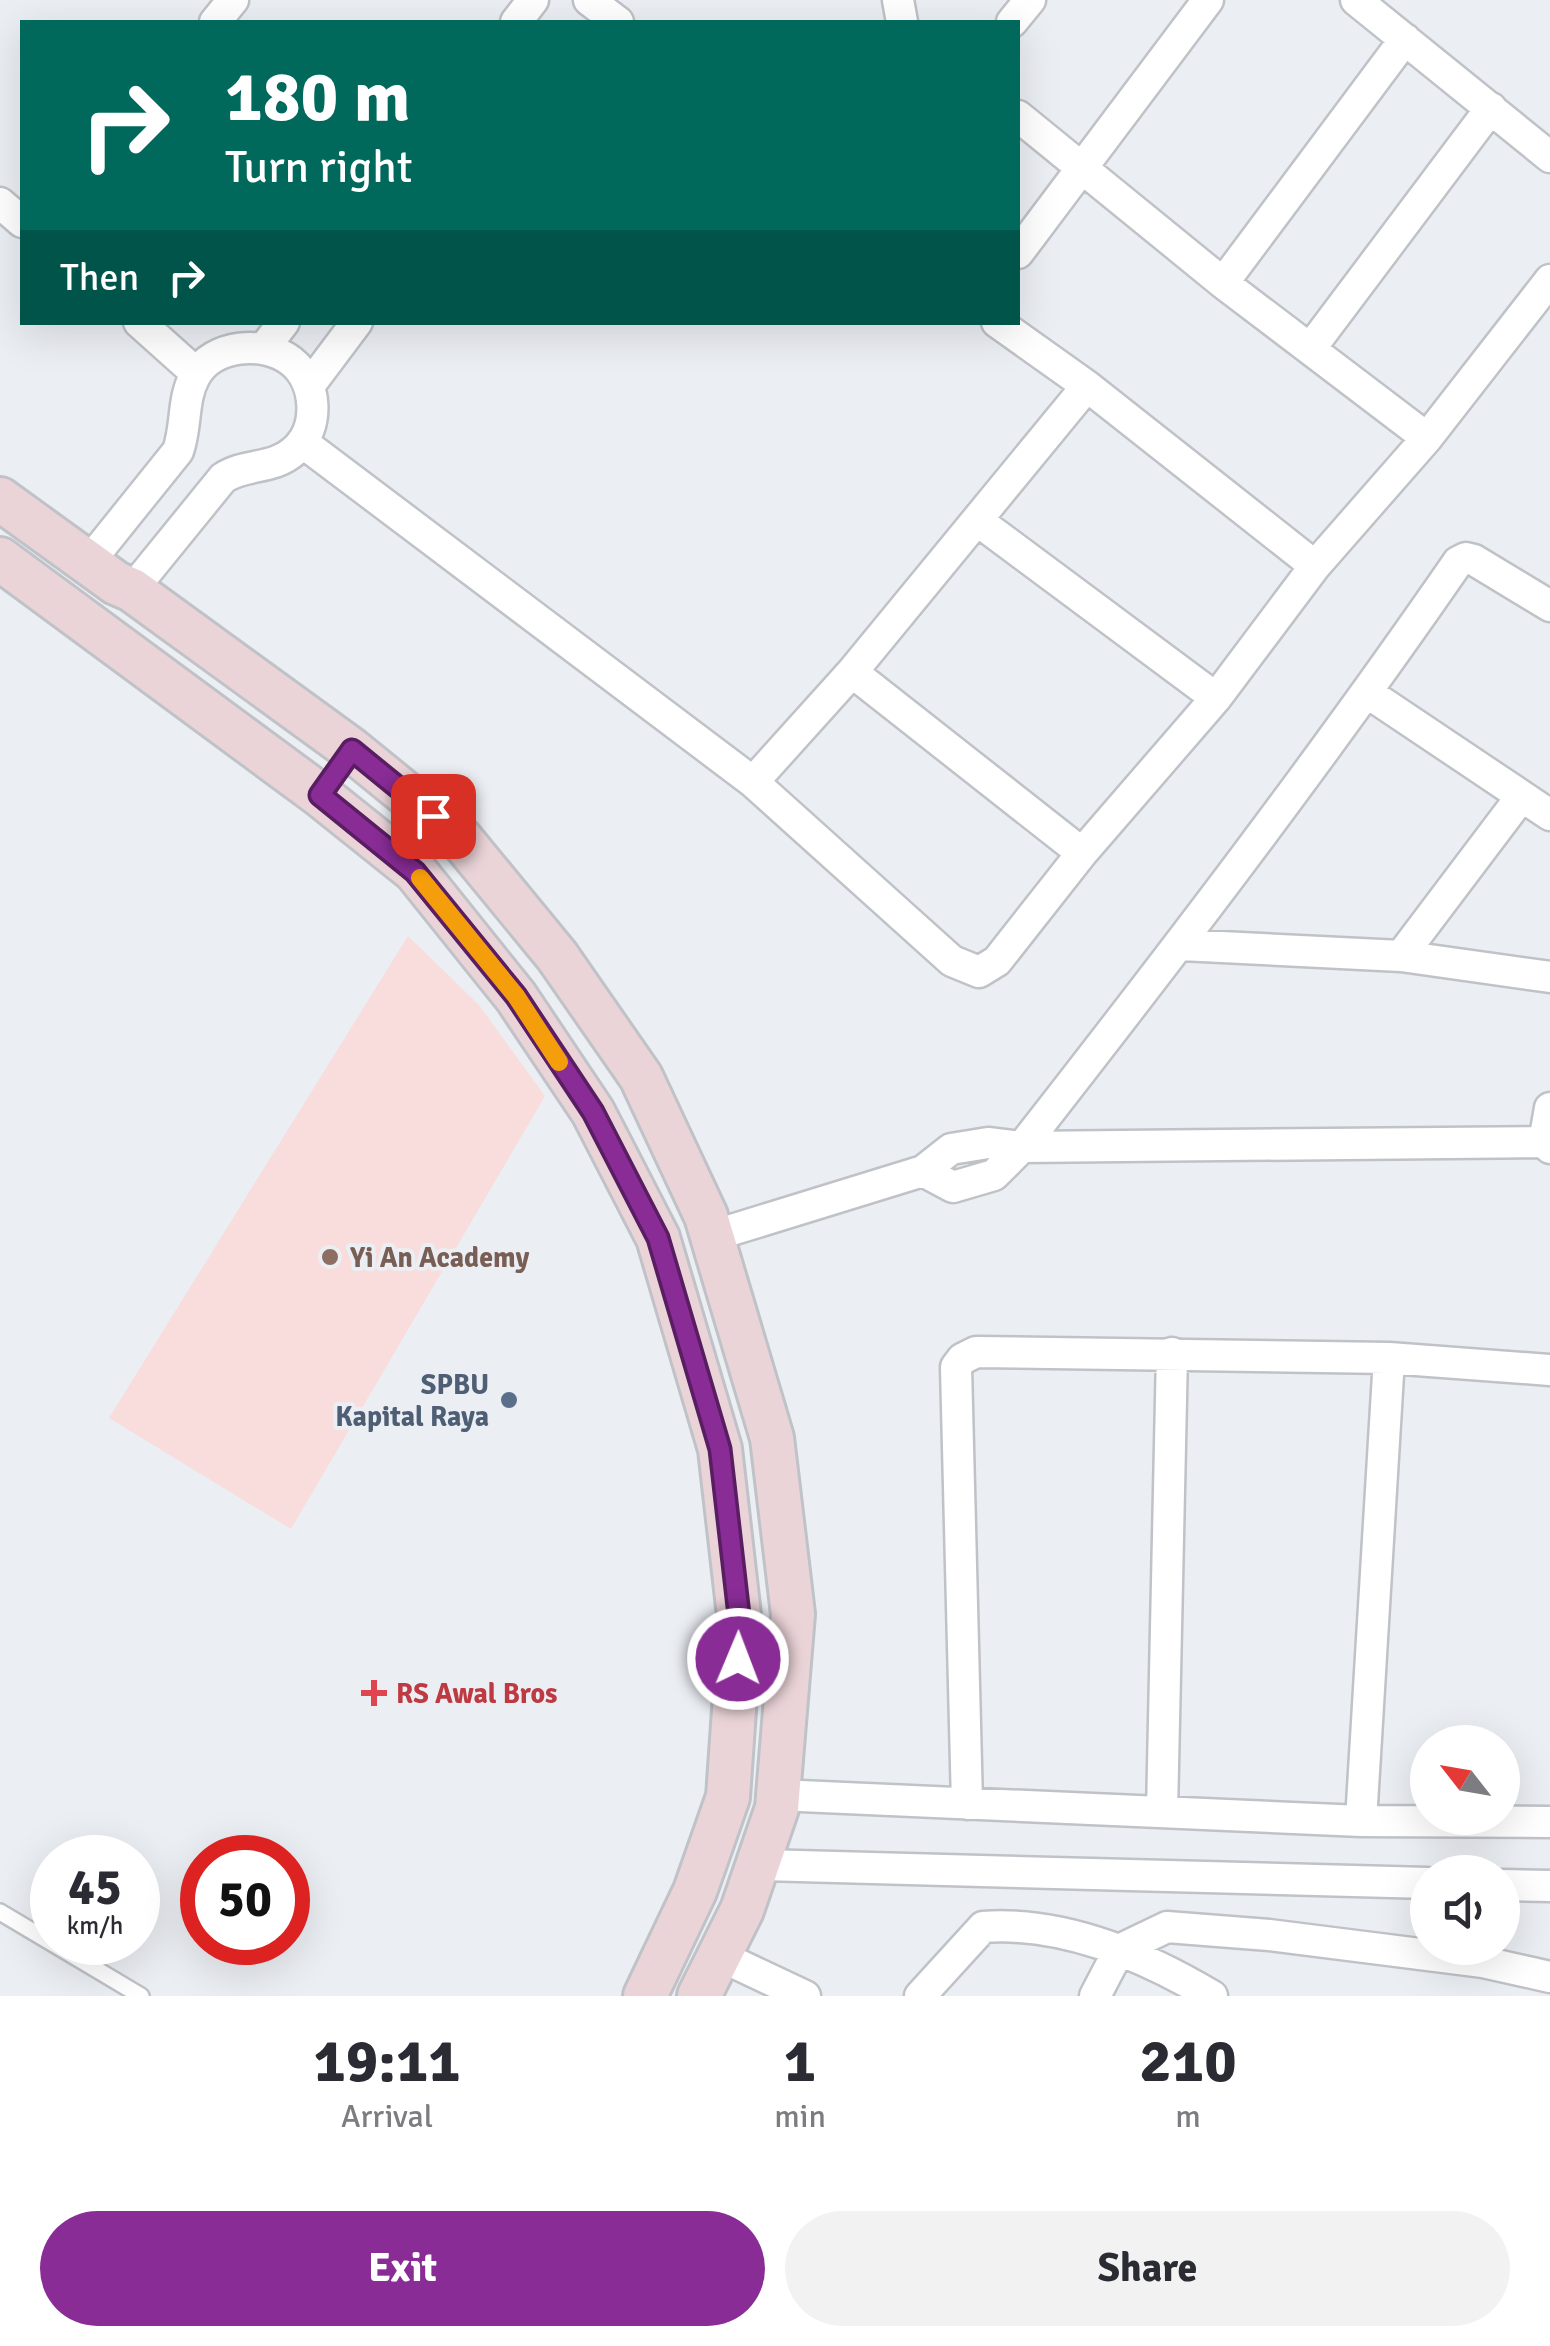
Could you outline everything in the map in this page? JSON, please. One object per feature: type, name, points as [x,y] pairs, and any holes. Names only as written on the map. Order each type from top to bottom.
[{"type":"main road","points":[[0,499],[352,750],[460,838],[557,956],[641,1077],[706,1216],[772,1438],[793,1614],[778,1795],[742,1910],[699,1996]]},
{"type":"main road","points":[[0,559],[320,795],[415,872],[516,996],[593,1112],[658,1238],[720,1449],[740,1624],[728,1797],[696,1891],[645,1996]]},
{"type":"main road","points":[[320,795],[352,750]]},
{"type":"street","points":[[217,20],[233,0]]},
{"type":"street","points":[[518,20],[534,0]]},
{"type":"street","points":[[1014,20],[1030,0]]},
{"type":"street","points":[[1020,251],[1208,0]]},
{"type":"street","points":[[1356,0],[1550,156]]},
{"type":"street","points":[[1223,283],[1405,39]]},
{"type":"street","points":[[1310,350],[1491,108]]},
{"type":"street","points":[[1020,118],[1223,283],[1427,438]]},
{"type":"street","points":[[0,203],[20,220]]},
{"type":"street","points":[[302,442],[753,782],[952,961],[979,972],[997,961],[1082,854],[1216,698],[1315,566],[1427,438],[1550,280]]},
{"type":"street","points":[[142,325],[196,373]]},
{"type":"street","points":[[264,348],[282,325]]},
{"type":"street","points":[[309,386],[355,325]]},
{"type":"street","points":[[1001,325],[1087,386],[1315,566]]},
{"type":"street","points":[[88,563],[178,451],[185,433],[187,396],[196,373],[206,362],[224,352],[264,348],[290,360],[309,386],[313,414],[302,442],[280,461],[235,470],[223,478],[132,590]]},
{"type":"street","points":[[753,782],[852,672],[1087,386]]},
{"type":"street","points":[[978,521],[1216,698]]},
{"type":"street","points":[[1022,1147],[1181,944],[1462,560],[1474,560],[1550,606]]},
{"type":"street","points":[[852,672],[1082,854]]},
{"type":"street","points":[[1368,693],[1550,815]]},
{"type":"street","points":[[1401,956],[1521,797]]},
{"type":"street","points":[[1181,944],[1401,956],[1550,977]]},
{"type":"street","points":[[712,1236],[924,1172],[950,1149],[988,1143],[1022,1147],[1547,1145],[1550,1108]]},
{"type":"street","points":[[968,1804],[956,1367],[976,1352],[1389,1358],[1550,1370]]},
{"type":"street","points":[[1162,1812],[1172,1353]]},
{"type":"street","points":[[1361,1821],[1389,1358]]},
{"type":"street","points":[[778,1795],[1361,1821],[1550,1822]]},
{"type":"street","points":[[758,1865],[1410,1883]]},
{"type":"street","points":[[1520,1885],[1550,1886]]},
{"type":"street","points":[[920,1996],[983,1926],[1040,1929],[1120,1950],[1212,1996]]},
{"type":"street","points":[[1095,1996],[1120,1950],[1167,1927],[1483,1962],[1550,1977]]},
{"type":"street","points":[[720,1956],[805,1996]]},
{"type":"lane","points":[[0,1912],[141,1996]]},
{"type":"shaded area","name":"Yi An Academy","points":[[408,936],[479,1005],[545,1096],[291,1529],[109,1418]]},
{"type":"slow traffic","points":[[420,878],[516,996],[559,1062]]},
{"type":"place","name":"Yi An Academy","points":[[330,1257]]},
{"type":"place","name":"SPBU Kapital Raya","points":[[509,1400]]},
{"type":"place","name":"RS Awal Bros","points":[[374,1693]]},
{"type":"route","points":[[433,816],[352,750],[320,795],[415,872],[516,996],[593,1112],[658,1238],[720,1449],[740,1624],[738,1659]]}]
